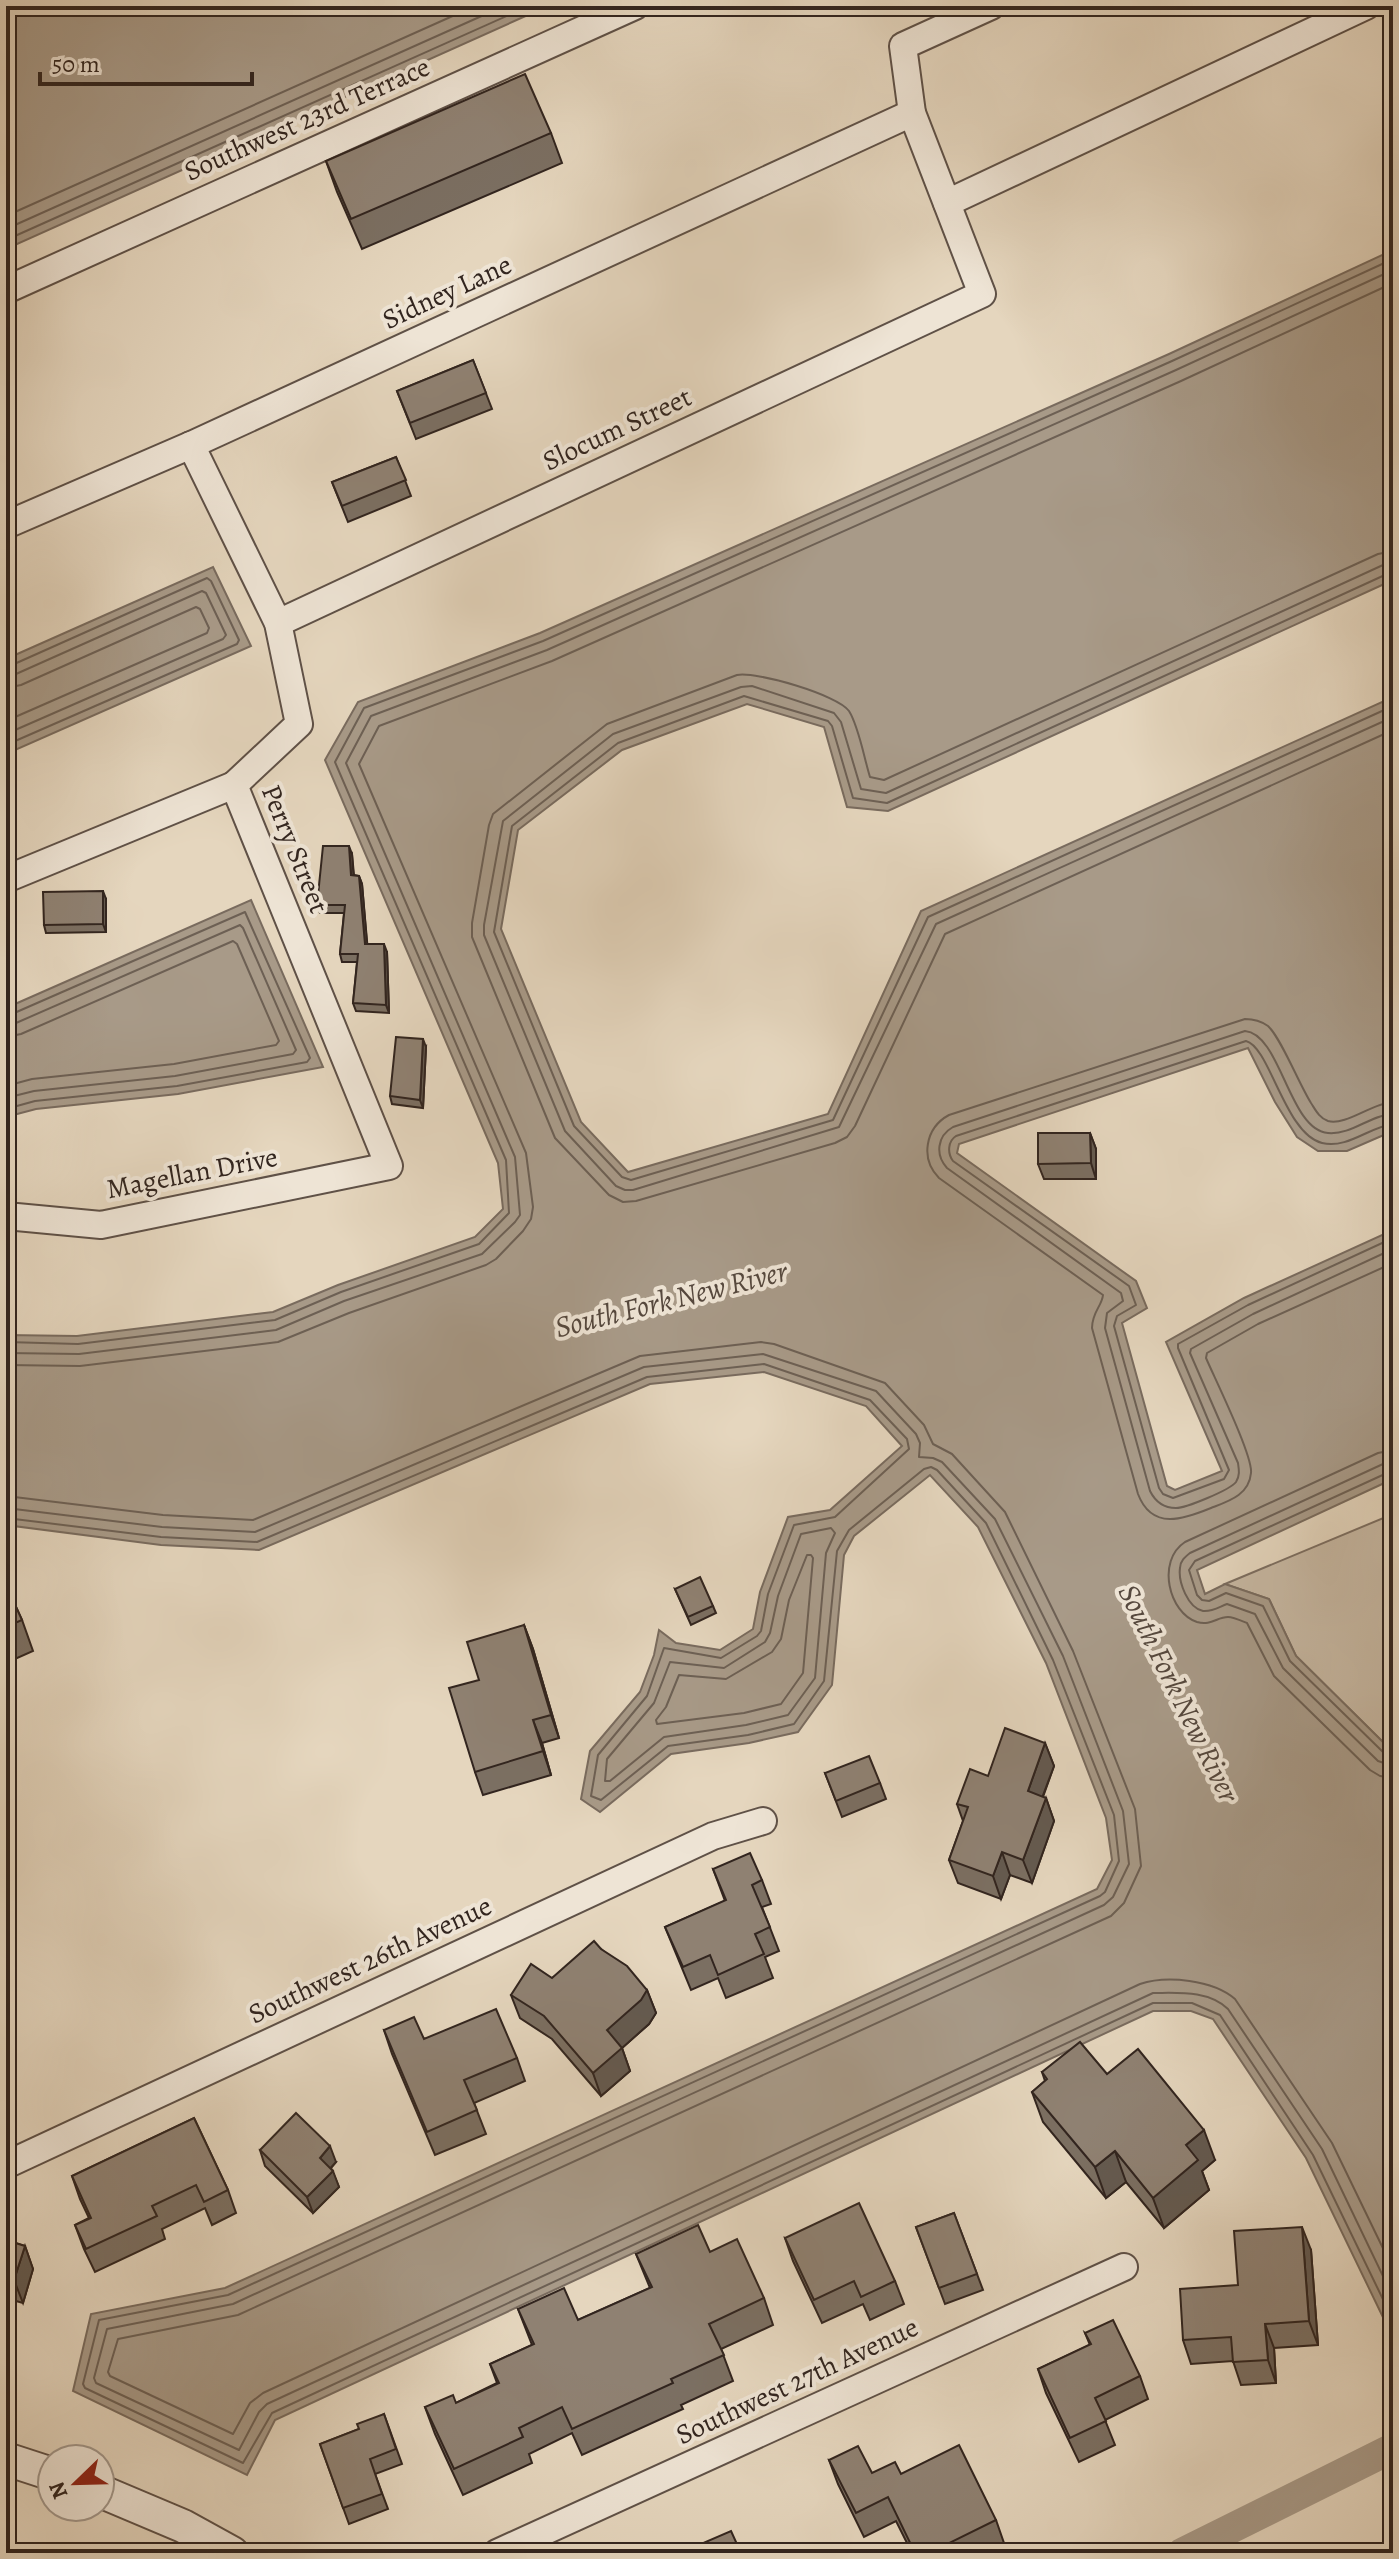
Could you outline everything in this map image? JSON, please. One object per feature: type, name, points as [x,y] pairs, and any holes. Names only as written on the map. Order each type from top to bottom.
[{"type":"street","name":"Southwest 23rd Terrace","points":[[6,290],[635,6]]},
{"type":"street","points":[[991,6],[903,46],[912,113],[947,203],[1366,6]]},
{"type":"street","name":"Sidney Lane","points":[[6,525],[191,445],[912,113]]},
{"type":"street","name":"Slocum Street","points":[[278,623],[982,294],[947,203]]},
{"type":"street","name":"Perry Street","points":[[191,445],[278,623],[299,724],[234,785],[389,1166]]},
{"type":"street","points":[[6,879],[234,785]]},
{"type":"street","name":"Magellan Drive","points":[[6,1216],[101,1225],[389,1166]]},
{"type":"street","name":"Southwest 26th Avenue","points":[[6,2165],[713,1836],[763,1821]]},
{"type":"street","name":"Southwest 27th Avenue","points":[[497,2553],[1124,2267]]},
{"type":"street","points":[[6,2459],[36,2469]]},
{"type":"street","points":[[116,2498],[183,2526],[232,2553]]},
{"type":"shaded area","points":[[1393,1514],[1393,1752],[1296,1656],[1269,1599],[1225,1584]]},
{"type":"water","points":[[6,6],[548,6],[6,249]]},
{"type":"water","name":"South Fork New River","points":[[1393,250],[1393,580],[888,811],[847,807],[824,727],[747,704],[622,750],[518,830],[501,929],[581,1122],[628,1172],[828,1114],[921,911],[1393,697],[1393,1131],[1347,1151],[1318,1151],[1297,1137],[1248,1048],[959,1144],[957,1153],[1136,1281],[1147,1308],[1122,1323],[1167,1486],[1175,1490],[1222,1471],[1166,1342],[1244,1298],[1393,1230],[1393,1479],[1197,1570],[1205,1594],[1225,1584],[1269,1599],[1296,1656],[1393,1752],[1393,2338],[1306,2158],[1213,2019],[1191,2011],[1153,2011],[275,2420],[247,2475],[73,2391],[91,2314],[225,2288],[1097,1889],[1112,1860],[1106,1818],[1046,1663],[978,1527],[930,1475],[854,1536],[844,1555],[832,1685],[798,1732],[749,1743],[671,1754],[600,1812],[581,1799],[590,1751],[640,1692],[654,1655],[659,1630],[676,1643],[720,1650],[753,1629],[760,1592],[788,1517],[830,1510],[902,1446],[866,1406],[764,1372],[650,1384],[259,1550],[161,1545],[6,1525],[6,1335],[77,1336],[273,1312],[338,1285],[475,1237],[503,1209],[498,1163],[325,760],[358,702],[540,633],[1169,354]]},
{"type":"water","points":[[213,567],[251,646],[6,754],[6,659]]},
{"type":"water","points":[[251,900],[323,1067],[178,1094],[36,1109],[6,1117],[6,1008]]},
{"type":"building","points":[[525,74],[551,133],[351,219],[326,161]]},
{"type":"building","points":[[473,360],[486,393],[410,423],[397,391]]},
{"type":"building","points":[[396,457],[406,480],[342,506],[332,482]]},
{"type":"building","points":[[323,846],[349,846],[351,875],[359,876],[365,944],[384,944],[386,1005],[353,1003],[358,954],[340,954],[345,905],[317,905]]},
{"type":"building","points":[[103,891],[103,924],[44,925],[43,892]]},
{"type":"building","points":[[396,1037],[423,1039],[420,1100],[390,1096]]},
{"type":"building","points":[[1038,1133],[1090,1133],[1091,1163],[1038,1164]]},
{"type":"building","points":[[700,1577],[713,1606],[688,1617],[675,1589]]},
{"type":"building","points":[[6,1585],[22,1620],[6,1627]]},
{"type":"building","points":[[524,1625],[551,1715],[533,1720],[543,1751],[475,1772],[449,1688],[479,1680],[467,1642]]},
{"type":"building","points":[[1005,1728],[1045,1743],[1028,1791],[1046,1798],[1023,1860],[1002,1852],[993,1876],[949,1860],[968,1807],[957,1804],[970,1769],[988,1776]]},
{"type":"building","points":[[869,1756],[880,1783],[836,1801],[825,1773]]},
{"type":"building","points":[[750,1853],[762,1880],[752,1885],[770,1927],[755,1934],[764,1954],[718,1975],[710,1955],[683,1967],[665,1927],[726,1900],[713,1869]]},
{"type":"building","points":[[594,1941],[627,1966],[647,1990],[641,2000],[607,2030],[622,2048],[593,2073],[544,2016],[511,1995],[531,1964],[552,1978]]},
{"type":"building","points":[[496,2009],[517,2058],[464,2080],[477,2110],[427,2132],[384,2030],[414,2017],[424,2039]]},
{"type":"building","points":[[1080,2042],[1107,2074],[1138,2049],[1204,2130],[1186,2145],[1198,2160],[1153,2198],[1115,2151],[1095,2167],[1032,2092],[1047,2079],[1042,2072]]},
{"type":"building","points":[[296,2113],[330,2146],[320,2158],[333,2171],[307,2197],[260,2150]]},
{"type":"building","points":[[194,2118],[228,2190],[204,2202],[196,2185],[152,2206],[157,2216],[86,2249],[75,2225],[91,2218],[72,2176]]},
{"type":"building","points":[[859,2203],[895,2281],[861,2297],[854,2281],[814,2300],[785,2238]]},
{"type":"building","points":[[954,2213],[977,2274],[939,2288],[916,2227]]},
{"type":"building","points":[[698,2225],[710,2252],[737,2239],[764,2298],[709,2324],[724,2355],[671,2379],[673,2383],[572,2429],[562,2407],[519,2428],[523,2437],[454,2469],[425,2407],[453,2395],[456,2403],[499,2383],[490,2364],[534,2344],[518,2309],[564,2288],[578,2320],[652,2287],[636,2254]]},
{"type":"building","points":[[1302,2227],[1309,2321],[1265,2324],[1268,2360],[1233,2362],[1231,2337],[1183,2340],[1180,2289],[1238,2285],[1234,2231]]},
{"type":"building","points":[[6,2240],[25,2246],[14,2280],[6,2277]]},
{"type":"building","points":[[1113,2320],[1140,2376],[1095,2398],[1106,2421],[1070,2438],[1038,2369],[1091,2344],[1085,2333]]},
{"type":"building","points":[[384,2414],[396,2449],[370,2459],[382,2494],[343,2508],[320,2444],[359,2429],[357,2424]]},
{"type":"building","points":[[959,2445],[996,2520],[929,2553],[915,2553],[888,2497],[856,2513],[829,2460],[858,2446],[872,2473],[895,2462],[901,2474]]},
{"type":"building","points":[[731,2531],[741,2553],[705,2553],[701,2544]]},
{"type":"building","points":[[812,2544],[816,2553],[793,2553]]},
{"type":"waterway","points":[[1182,2553],[1393,2448]]}]
